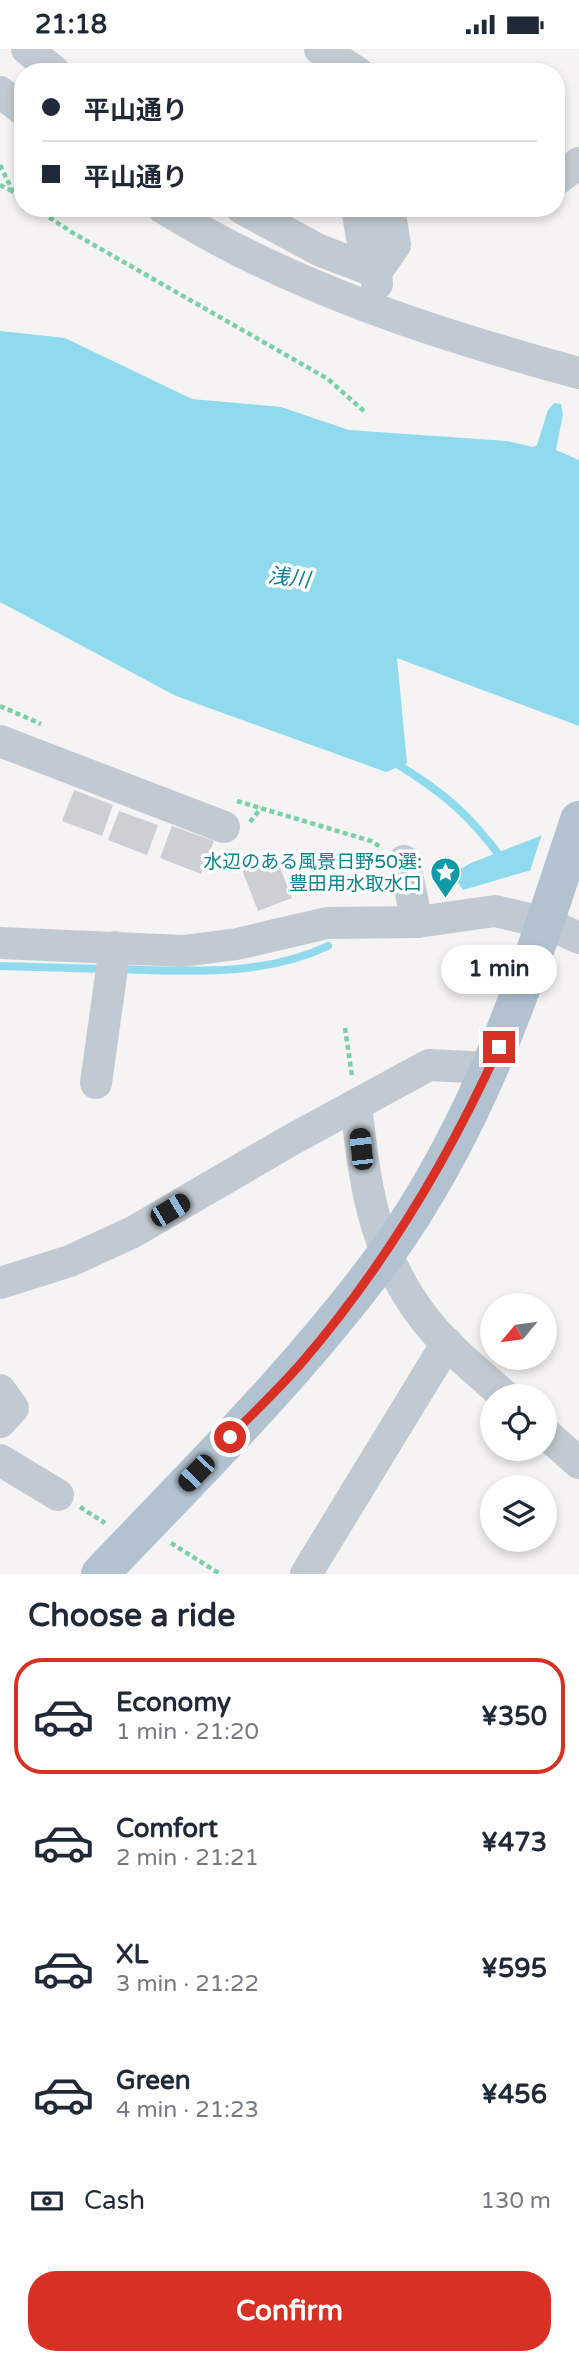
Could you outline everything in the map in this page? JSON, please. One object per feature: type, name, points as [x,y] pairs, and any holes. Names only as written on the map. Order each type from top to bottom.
[{"type":"main road","points":[[100,1574],[304,1360],[387,1253],[454,1143],[561,917],[579,820]]},
{"type":"street","points":[[27,49],[44,63]]},
{"type":"street","points":[[0,92],[14,103]]},
{"type":"street","points":[[180,217],[260,260],[379,310],[492,350],[579,373]]},
{"type":"street","points":[[258,217],[319,250],[376,272]]},
{"type":"street","points":[[358,217],[362,238],[376,272],[379,310]]},
{"type":"street","points":[[376,272],[395,244],[390,217]]},
{"type":"street","points":[[3,751],[226,813]]},
{"type":"street","points":[[404,861],[416,922]]},
{"type":"street","points":[[0,943],[113,962],[203,949],[327,923],[416,922],[495,911],[561,917]]},
{"type":"street","points":[[96,1083],[113,962]]},
{"type":"street","points":[[0,1283],[70,1261],[132,1232],[429,1065],[490,1068]]},
{"type":"street","points":[[356,1105],[366,1193],[387,1253],[401,1283],[424,1318],[492,1384]]},
{"type":"street","points":[[306,1574],[447,1343]]},
{"type":"street","points":[[0,1389],[13,1408],[0,1422]]},
{"type":"street","points":[[557,1443],[579,1463]]},
{"type":"street","points":[[0,1460],[58,1495]]},
{"type":"path","points":[[0,165],[13,191]]},
{"type":"path","points":[[0,185],[13,191]]},
{"type":"path","points":[[50,217],[328,379],[366,413]]},
{"type":"path","points":[[0,706],[51,728]]},
{"type":"path","points":[[226,813],[371,841],[404,861]]},
{"type":"path","points":[[345,1028],[356,1105]]},
{"type":"path","points":[[58,1495],[220,1574]]},
{"type":"water","name":"浅川","points":[[0,331],[65,338],[192,399],[281,407],[349,430],[507,441],[533,447],[537,445],[548,410],[554,403],[561,404],[563,414],[556,450],[579,460],[579,726],[397,658],[407,763],[386,772],[176,696],[0,602]]},
{"type":"water","points":[[579,821],[579,862],[524,872],[463,890],[452,874],[471,863]]},
{"type":"pier","points":[[579,818],[579,866],[529,874],[543,831]]},
{"type":"building","points":[[74,790],[113,805],[102,836],[62,821]]},
{"type":"building","points":[[119,811],[158,825],[147,855],[108,840]]},
{"type":"building","points":[[172,826],[214,841],[201,874],[160,858]]},
{"type":"building","points":[[275,855],[292,898],[258,911],[241,867]]},
{"type":"waterway","points":[[394,762],[454,805],[503,860]]},
{"type":"waterway","points":[[118,969],[225,970],[277,963],[328,946]]},
{"type":"waterway","points":[[0,966],[105,969]]},
{"type":"place","name":"水辺のある風景日野50選: 豊田用水取水口","points":[[445,900]]},
{"type":"route","points":[[230,1437],[304,1360],[387,1253],[454,1143],[499,1047]]}]
